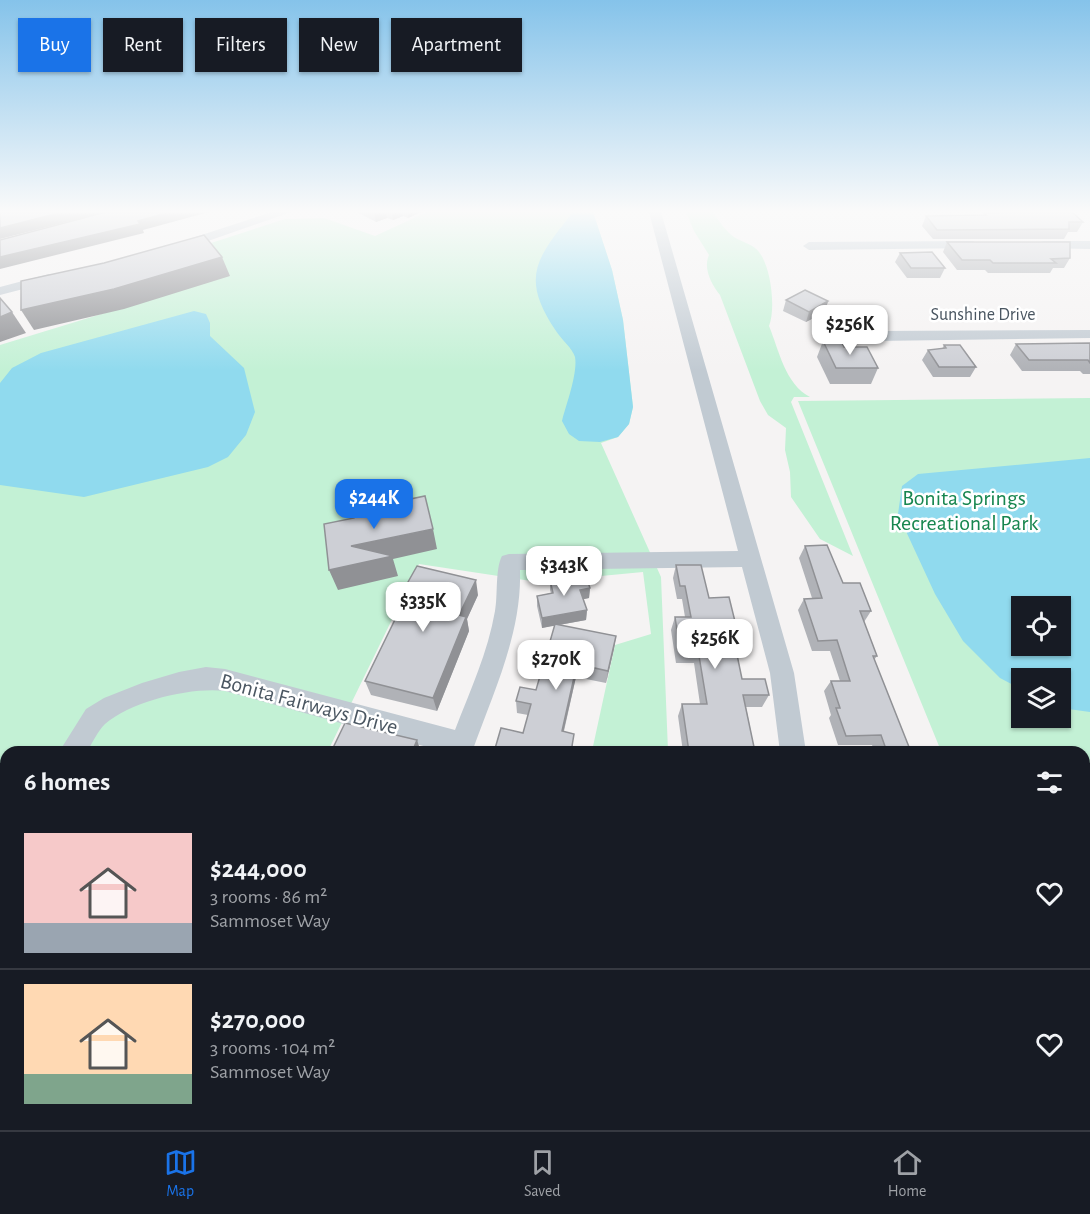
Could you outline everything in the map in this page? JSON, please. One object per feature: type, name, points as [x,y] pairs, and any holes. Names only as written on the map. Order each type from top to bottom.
[{"type":"street","points":[[669,265],[782,673],[792,746]]},
{"type":"street","points":[[0,291],[67,274]]},
{"type":"street","name":"Sunshine Drive","points":[[877,336],[1090,334]]},
{"type":"street","points":[[462,746],[508,612],[511,579],[509,562],[750,559]]},
{"type":"street","name":"Bonita Fairways Drive","points":[[76,746],[95,717],[113,706],[142,694],[206,678],[225,680],[454,746]]},
{"type":"green space","points":[[181,265],[610,265],[623,320],[633,407],[629,424],[618,437],[601,443],[661,577],[668,746],[593,746],[615,645],[651,634],[643,572],[538,582],[419,564],[330,746],[0,746],[0,345],[121,308]]},
{"type":"green space","points":[[707,265],[766,265],[772,299],[769,326],[794,384],[810,397],[794,397],[791,402],[853,556],[820,539],[791,497],[790,472],[785,450],[786,428],[768,415],[760,401],[720,295],[709,276]]},
{"type":"green space","name":"Bonita Springs Recreational Park","points":[[1090,398],[1090,746],[939,746],[798,401]]},
{"type":"water","points":[[539,265],[610,265],[623,320],[633,407],[629,424],[618,437],[600,442],[579,441],[569,434],[562,421],[573,380],[575,357],[556,331],[538,296]]},
{"type":"water","points":[[194,311],[206,314],[210,323],[210,336],[244,368],[255,412],[246,435],[228,457],[208,467],[84,497],[0,485],[0,383],[12,368],[41,353]]},
{"type":"water","points":[[1090,458],[1090,712],[1071,709],[1071,668],[1011,668],[1011,684],[1000,678],[963,641],[935,594],[898,514],[902,486],[918,474]]},
{"type":"building","points":[[96,265],[196,265],[114,289],[21,310],[21,281]]},
{"type":"building","points":[[909,265],[942,265],[945,268],[911,268]]},
{"type":"building","points":[[805,290],[828,301],[809,312],[786,300]]},
{"type":"building","points":[[0,298],[12,312],[0,317]]},
{"type":"building","points":[[823,341],[841,341],[844,347],[867,347],[878,368],[836,368]]},
{"type":"building","points":[[1090,343],[1090,363],[1088,360],[1029,360],[1016,344]]},
{"type":"building","points":[[944,345],[960,345],[976,367],[939,367],[928,350],[946,348]]},
{"type":"building","points":[[425,496],[433,529],[351,546],[393,556],[329,570],[324,524],[354,518],[353,511]]},
{"type":"building","points":[[827,545],[843,583],[860,583],[871,611],[860,611],[877,656],[873,656],[909,746],[885,746],[881,735],[846,736],[836,708],[840,708],[831,681],[850,681],[837,640],[818,641],[804,599],[822,598],[805,546]]},
{"type":"building","points":[[676,565],[701,565],[709,598],[729,597],[742,650],[736,650],[742,679],[765,679],[769,695],[743,695],[754,746],[688,746],[682,704],[707,704],[698,650],[680,650],[675,617],[691,617],[685,586],[680,586]]},
{"type":"building","points":[[417,566],[476,580],[459,615],[466,617],[433,698],[365,681],[405,599],[399,598]]},
{"type":"building","points":[[585,574],[590,588],[580,590],[587,610],[542,618],[537,596],[553,593],[550,580]]},
{"type":"building","points":[[555,624],[616,636],[608,671],[577,664],[562,731],[574,734],[572,746],[496,746],[501,728],[523,733],[531,704],[516,701],[520,687],[536,690]]},
{"type":"building","points":[[345,723],[417,740],[414,746],[334,746]]}]
